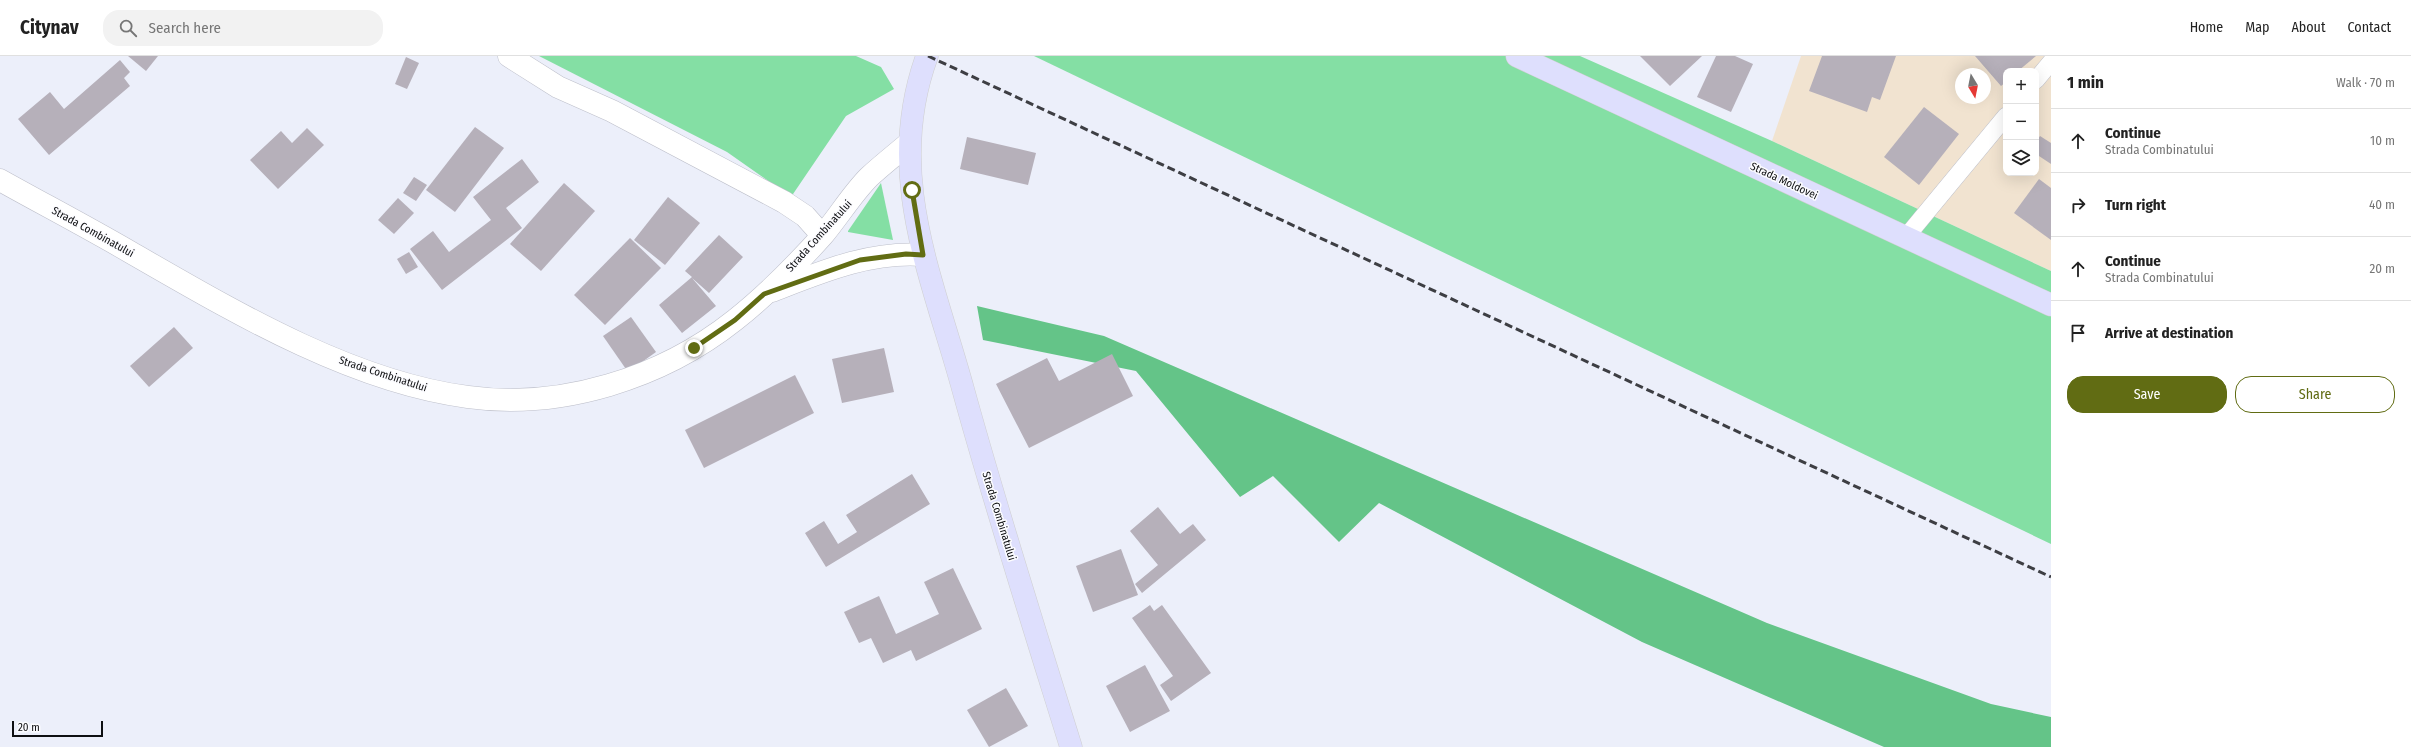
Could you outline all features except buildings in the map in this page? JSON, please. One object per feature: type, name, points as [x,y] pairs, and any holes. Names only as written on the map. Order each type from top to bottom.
[{"type":"main road","name":"Strada Combinatului","points":[[927,56],[914,101],[909,143],[911,186],[923,255],[957,366],[997,511],[1071,747]]},
{"type":"main road","name":"Strada Moldovei","points":[[1517,56],[2051,305]]},
{"type":"street","points":[[509,56],[558,87],[612,111],[784,202],[805,216],[822,235]]},
{"type":"street","name":"Strada Combinatului","points":[[0,180],[205,296],[291,340],[356,368],[419,388],[469,398],[547,399],[585,391],[646,372],[694,348],[735,320],[764,294],[822,235],[868,179],[909,143]]},
{"type":"street","points":[[764,294],[860,260],[906,254],[923,255]]},
{"type":"lane","points":[[2039,76],[2051,62]]},
{"type":"lane","points":[[1906,237],[2003,120]]},
{"type":"shaded area","points":[[1801,56],[2051,56],[2051,271],[1772,141]]},
{"type":"green space","points":[[539,56],[856,56],[881,67],[894,89],[846,116],[791,197],[727,152]]},
{"type":"green space","points":[[1034,56],[1580,56],[1772,141],[2051,271],[2051,544]]},
{"type":"green space","points":[[881,183],[893,240],[848,232],[848,231]]},
{"type":"green space","points":[[977,306],[1104,336],[1767,623],[1991,704],[2051,717],[2051,747],[1884,747],[1642,642],[1379,503],[1339,542],[1273,476],[1240,497],[1136,371],[983,340]]},
{"type":"railway","points":[[928,56],[2051,577]]},
{"type":"route","points":[[694,348],[735,320],[764,294],[824,271],[860,260],[906,254],[923,255],[912,190]]}]
